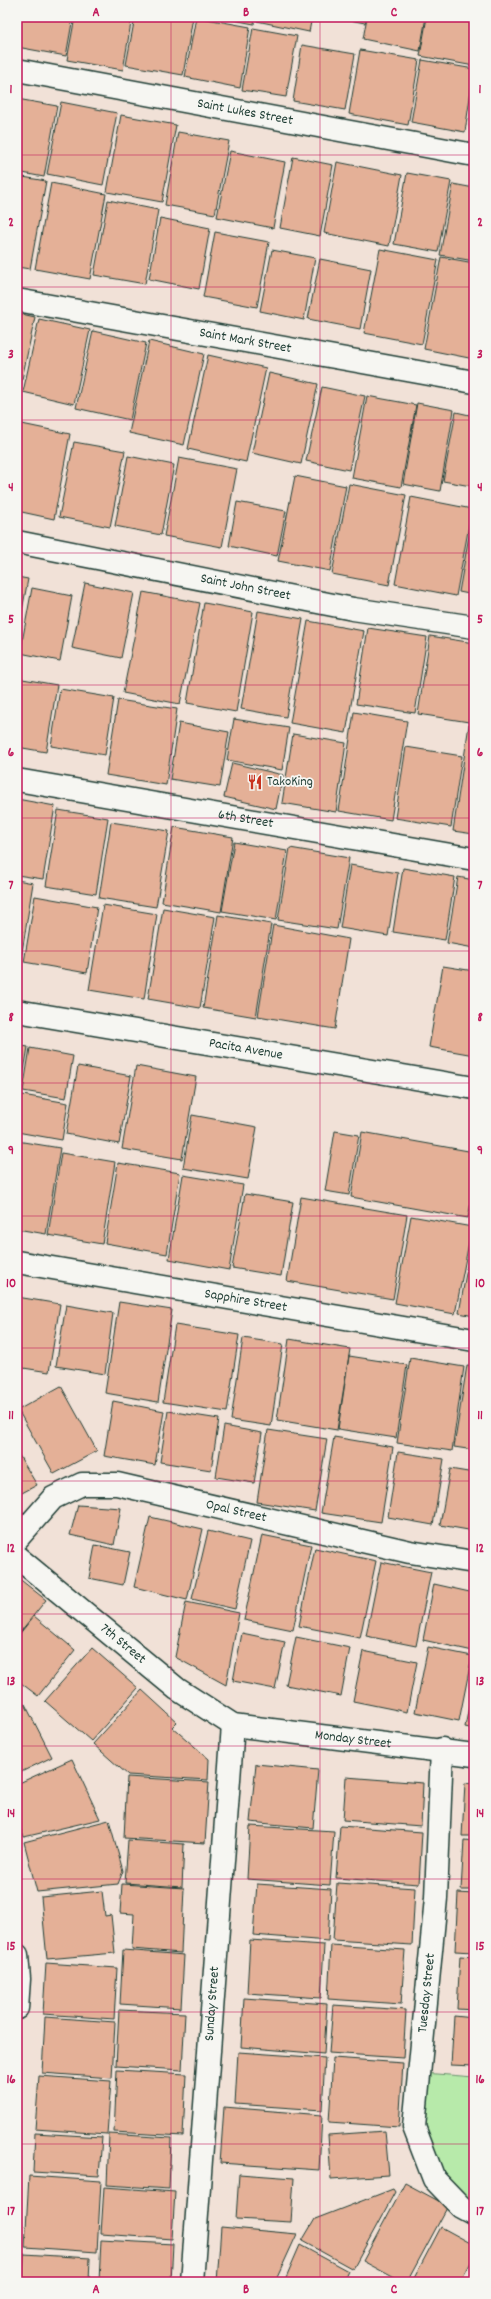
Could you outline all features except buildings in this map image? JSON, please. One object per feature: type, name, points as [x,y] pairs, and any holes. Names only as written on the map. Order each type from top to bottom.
[{"type":"street","name":"Saint Lukes Street","points":[[17,70],[474,155]]},
{"type":"street","name":"Saint Mark Street","points":[[17,300],[474,382]]},
{"type":"street","name":"Saint John Street","points":[[17,542],[353,609],[474,627]]},
{"type":"street","name":"6th Street","points":[[17,780],[474,859]]},
{"type":"street","name":"Pacita Avenue","points":[[17,1011],[474,1088]]},
{"type":"street","name":"Sapphire Street","points":[[17,1262],[474,1340]]},
{"type":"street","name":"Opal Street","points":[[17,1539],[53,1498],[82,1484],[117,1484],[410,1552],[474,1562]]},
{"type":"street","name":"7th Street","points":[[17,1557],[177,1689],[233,1725]]},
{"type":"street","name":"Monday Street","points":[[233,1725],[442,1749],[474,1755]]},
{"type":"street","name":"Sunday Street","points":[[192,2282],[233,1725]]},
{"type":"street","name":"Tuesday Street","points":[[442,1749],[436,1898],[414,2127],[434,2179],[461,2207],[474,2214]]},
{"type":"street","points":[[17,1955],[19,1979],[17,2008]]},
{"type":"green space","points":[[424,2073],[474,2077],[474,2214],[461,2207],[414,2127]]},
{"type":"place","name":"TakoKing","points":[[255,782]]}]
